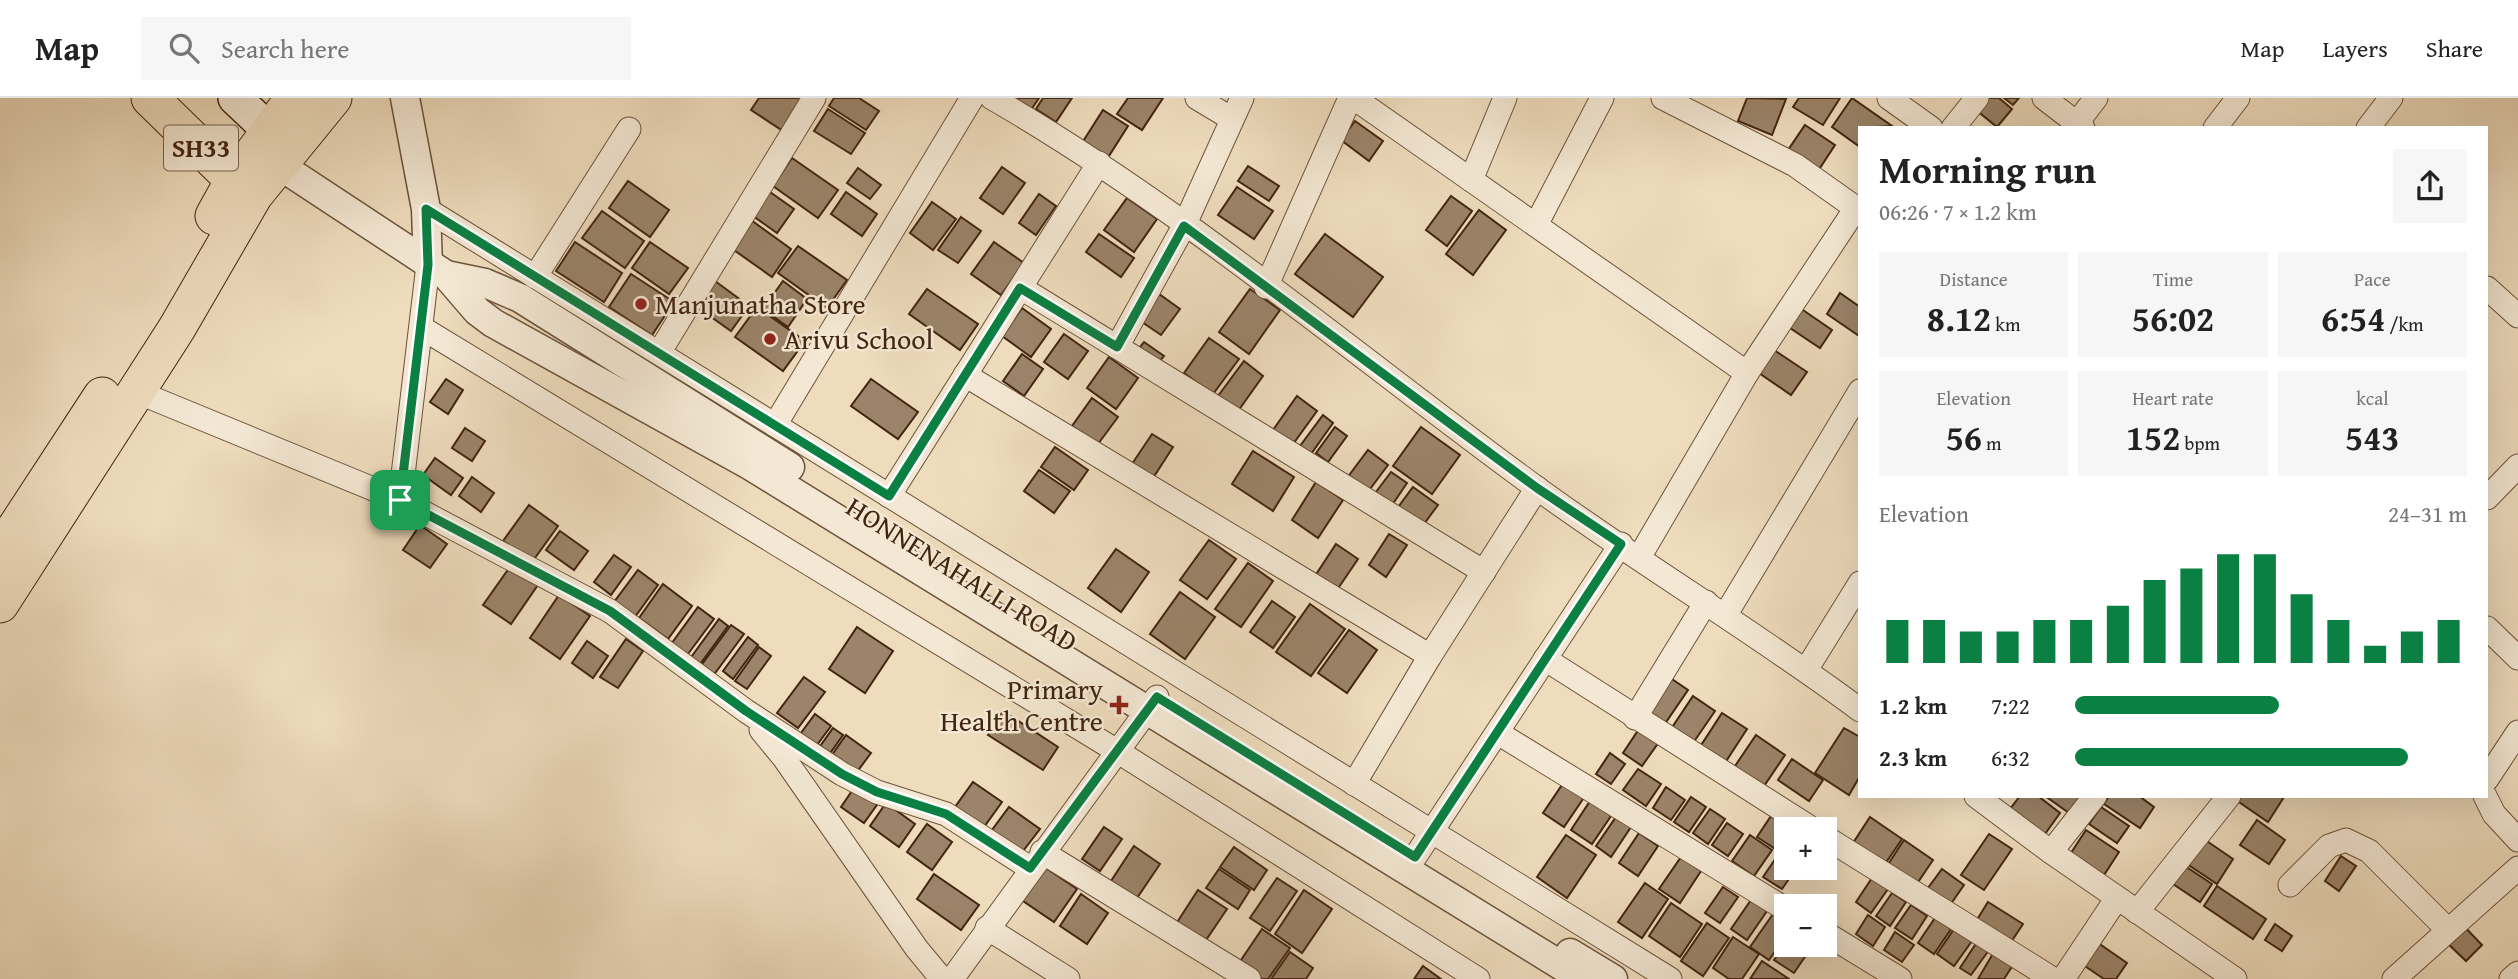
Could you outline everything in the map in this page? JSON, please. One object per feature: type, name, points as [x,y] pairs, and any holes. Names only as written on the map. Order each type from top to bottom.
[{"type":"main road","name":"SH33","points":[[150,98],[244,187],[279,149],[333,98]]},
{"type":"main road","points":[[236,98],[279,149]]},
{"type":"main road","name":"SH33","points":[[279,149],[294,98]]},
{"type":"main road","points":[[0,604],[177,328],[244,187]]},
{"type":"main road","points":[[0,552],[178,280],[244,187]]},
{"type":"street","points":[[400,500],[422,328],[437,270],[405,98]]},
{"type":"street","points":[[659,354],[814,98]]},
{"type":"street","points":[[775,425],[972,98]]},
{"type":"street","points":[[992,98],[1099,163],[1537,488],[1726,614],[1858,709]]},
{"type":"street","points":[[1117,347],[1184,226],[1237,108],[1197,98]]},
{"type":"street","points":[[1266,287],[1352,98],[1746,373]]},
{"type":"street","points":[[1471,180],[1505,98]]},
{"type":"street","points":[[1536,225],[1602,98]]},
{"type":"street","points":[[1415,857],[1545,659],[1630,550],[1746,373],[1858,210],[1796,165],[1663,98]]},
{"type":"street","points":[[1889,98],[1928,126]]},
{"type":"street","points":[[1955,126],[1977,98]]},
{"type":"street","points":[[2044,98],[2078,126],[2096,98]]},
{"type":"street","points":[[2217,126],[2238,98]]},
{"type":"street","points":[[2379,124],[2391,98]]},
{"type":"street","points":[[535,277],[629,129]]},
{"type":"street","name":"HONNENAHALLI ROAD","points":[[279,149],[437,270],[477,311],[493,323],[751,466],[1415,857],[1613,979]]},
{"type":"street","points":[[889,496],[1099,163]]},
{"type":"street","points":[[426,209],[1670,979]]},
{"type":"street","points":[[1020,288],[1484,572]]},
{"type":"street","points":[[2488,289],[2518,316]]},
{"type":"street","points":[[422,328],[1117,751],[1478,979]]},
{"type":"street","points":[[965,375],[1430,656]]},
{"type":"street","points":[[135,391],[400,500],[610,611],[746,711],[842,774],[877,792],[946,814],[1036,860],[1249,979]]},
{"type":"street","points":[[1726,614],[1858,394]]},
{"type":"street","points":[[2488,497],[2518,466]]},
{"type":"street","points":[[1354,784],[1430,656],[1537,488]]},
{"type":"street","points":[[1806,670],[1858,586]]},
{"type":"street","points":[[1635,718],[1706,602]]},
{"type":"street","points":[[2488,629],[2518,658]]},
{"type":"street","points":[[1545,659],[1793,817]]},
{"type":"street","name":"HONNENAHALLI ROAD","points":[[1153,703],[1583,979]]},
{"type":"street","points":[[952,979],[1036,860],[1153,703]]},
{"type":"street","points":[[746,711],[784,758],[917,949],[942,979]]},
{"type":"street","points":[[2488,771],[2518,732]]},
{"type":"street","points":[[1498,733],[1774,902]]},
{"type":"street","points":[[1979,798],[2051,852],[2235,979]]},
{"type":"street","points":[[2051,852],[2093,798]]},
{"type":"street","points":[[2137,912],[2227,798]]},
{"type":"street","points":[[2486,798],[2494,814],[2518,840]]},
{"type":"street","points":[[2290,884],[2329,846],[2346,841],[2369,851],[2448,930]]},
{"type":"street","points":[[1837,844],[2053,979]]},
{"type":"street","points":[[2394,979],[2518,868]]},
{"type":"street","points":[[2063,979],[2117,898]]},
{"type":"street","points":[[987,928],[1068,979]]},
{"type":"street","points":[[1837,940],[1900,979]]},
{"type":"street","points":[[2511,979],[2518,973]]},
{"type":"building","points":[[759,98],[806,98],[786,133],[751,110]]},
{"type":"building","points":[[834,98],[859,98],[879,111],[866,130],[829,106]]},
{"type":"building","points":[[1012,98],[1039,98],[1031,110]]},
{"type":"building","points":[[1043,98],[1072,98],[1056,122],[1036,109]]},
{"type":"building","points":[[1128,98],[1163,98],[1142,130],[1117,114]]},
{"type":"building","points":[[1747,98],[1786,99],[1772,135],[1738,121]]},
{"type":"building","points":[[1799,98],[1840,98],[1823,125],[1793,107]]},
{"type":"building","points":[[1852,98],[1892,126],[1858,126],[1858,146],[1832,127]]},
{"type":"building","points":[[1976,98],[1999,98],[2012,109],[1996,126],[1970,105]]},
{"type":"building","points":[[2004,98],[2019,98],[2013,105]]},
{"type":"building","points":[[828,109],[865,133],[851,154],[814,131]]},
{"type":"building","points":[[1103,110],[1128,126],[1107,159],[1082,143]]},
{"type":"building","points":[[1355,121],[1383,141],[1369,161],[1341,140]]},
{"type":"building","points":[[1805,125],[1835,145],[1816,174],[1786,153]]},
{"type":"building","points":[[792,158],[838,190],[818,218],[773,186]]},
{"type":"building","points":[[1248,166],[1279,186],[1269,201],[1238,181]]},
{"type":"building","points":[[1002,167],[1025,183],[1003,214],[980,198]]},
{"type":"building","points":[[858,168],[881,185],[870,199],[847,183]]},
{"type":"building","points":[[628,181],[669,210],[650,237],[609,208]]},
{"type":"building","points":[[1237,187],[1273,211],[1254,239],[1218,215]]},
{"type":"building","points":[[770,192],[794,209],[777,233],[753,216]]},
{"type":"building","points":[[846,192],[877,214],[862,236],[831,214]]},
{"type":"building","points":[[1039,194],[1056,206],[1036,235],[1019,223]]},
{"type":"building","points":[[1451,196],[1472,211],[1447,246],[1426,230]]},
{"type":"building","points":[[1127,198],[1157,219],[1134,252],[1104,230]]},
{"type":"building","points":[[932,202],[956,219],[933,250],[910,233]]},
{"type":"building","points":[[1479,210],[1506,230],[1473,275],[1446,254]]},
{"type":"building","points":[[602,211],[644,241],[625,268],[582,238]]},
{"type":"building","points":[[961,217],[981,231],[958,263],[938,250]]},
{"type":"building","points":[[751,220],[791,249],[772,277],[731,248]]},
{"type":"building","points":[[1099,234],[1134,258],[1121,277],[1086,252]]},
{"type":"building","points":[[1325,234],[1383,277],[1353,317],[1295,274]]},
{"type":"building","points":[[575,242],[622,273],[604,302],[556,271]]},
{"type":"building","points":[[650,242],[688,268],[669,294],[632,268]]},
{"type":"building","points":[[994,242],[1024,263],[1001,295],[971,274]]},
{"type":"building","points":[[798,246],[847,280],[827,308],[778,273]]},
{"type":"building","name":"Manjunatha Store","points":[[631,274],[674,302],[652,335],[609,307]]},
{"type":"building","points":[[715,281],[749,306],[731,331],[697,307]]},
{"type":"building","points":[[783,281],[807,299],[788,327],[763,309]]},
{"type":"building","points":[[927,289],[978,324],[960,350],[909,314]]},
{"type":"building","points":[[1250,289],[1280,310],[1249,354],[1219,332]]},
{"type":"building","points":[[1155,291],[1180,309],[1161,335],[1136,318]]},
{"type":"building","points":[[1840,293],[1858,306],[1858,335],[1827,314]]},
{"type":"building","name":"Arivu School","points":[[757,307],[805,341],[783,371],[735,337]]},
{"type":"building","points":[[1022,308],[1051,329],[1031,357],[1002,336]]},
{"type":"building","points":[[1800,308],[1832,330],[1820,348],[1787,326]]},
{"type":"building","points":[[1064,334],[1088,351],[1068,379],[1044,362]]},
{"type":"building","points":[[1209,338],[1239,359],[1213,394],[1184,373]]},
{"type":"building","points":[[1144,342],[1164,356],[1155,367],[1135,353]]},
{"type":"building","points":[[1771,348],[1807,372],[1791,395],[1756,371]]},
{"type":"building","points":[[1022,354],[1043,369],[1024,396],[1003,381]]},
{"type":"building","points":[[1109,357],[1138,378],[1116,409],[1087,388]]},
{"type":"building","points":[[1244,361],[1263,376],[1238,411],[1218,396]]},
{"type":"building","points":[[446,379],[463,390],[448,414],[430,402]]},
{"type":"building","points":[[871,379],[918,412],[898,439],[851,406]]},
{"type":"building","points":[[1297,396],[1317,411],[1293,444],[1273,430]]},
{"type":"building","points":[[1092,398],[1118,417],[1098,444],[1072,426]]},
{"type":"building","points":[[1323,415],[1333,423],[1311,454],[1300,446]]},
{"type":"building","points":[[1335,427],[1347,436],[1328,462],[1316,453]]},
{"type":"building","points":[[1421,427],[1460,455],[1432,494],[1393,466]]},
{"type":"building","points":[[465,428],[485,441],[472,461],[452,448]]},
{"type":"building","points":[[1152,434],[1173,447],[1153,478],[1132,464]]},
{"type":"building","points":[[1055,447],[1088,470],[1074,490],[1041,467]]},
{"type":"building","points":[[1368,450],[1388,465],[1367,493],[1347,478]]},
{"type":"building","points":[[1253,451],[1294,477],[1273,511],[1232,484]]},
{"type":"building","points":[[435,458],[463,478],[451,495],[423,475]]},
{"type":"building","points":[[1039,470],[1070,491],[1054,513],[1024,491]]},
{"type":"building","points":[[1391,472],[1407,483],[1390,508],[1373,496]]},
{"type":"building","points":[[472,477],[494,493],[481,512],[459,496]]},
{"type":"building","points":[[1316,482],[1343,500],[1318,538],[1292,520]]},
{"type":"building","points":[[1413,487],[1438,505],[1421,528],[1396,510]]},
{"type":"building","points":[[529,505],[558,526],[532,562],[503,541]]},
{"type":"building","points":[[420,525],[447,544],[430,568],[403,550]]},
{"type":"building","points":[[560,531],[588,551],[574,570],[546,550]]},
{"type":"building","points":[[1389,534],[1407,545],[1386,577],[1369,565]]},
{"type":"building","points":[[1209,540],[1236,559],[1207,599],[1180,580]]},
{"type":"building","points":[[1336,544],[1358,559],[1337,590],[1315,576]]},
{"type":"building","points":[[1116,549],[1149,572],[1121,612],[1088,588]]},
{"type":"building","points":[[614,555],[631,567],[611,595],[594,582]]},
{"type":"building","points":[[514,561],[542,579],[511,624],[483,605]]},
{"type":"building","points":[[1248,563],[1273,581],[1241,627],[1215,609]]},
{"type":"building","points":[[638,570],[658,585],[632,621],[611,606]]},
{"type":"building","points":[[663,584],[692,606],[668,639],[639,618]]},
{"type":"building","points":[[1180,592],[1215,617],[1185,659],[1150,634]]},
{"type":"building","points":[[559,595],[590,616],[560,659],[530,638]]},
{"type":"building","points":[[1272,601],[1295,617],[1273,648],[1250,632]]},
{"type":"building","points":[[1310,604],[1345,629],[1311,676],[1276,652]]},
{"type":"building","points":[[698,607],[714,619],[685,658],[669,647]]},
{"type":"building","points":[[719,619],[728,626],[698,667],[689,660]]},
{"type":"building","points":[[731,625],[744,634],[713,676],[700,667]]},
{"type":"building","points":[[857,627],[893,651],[865,693],[829,669]]},
{"type":"building","points":[[1349,630],[1377,650],[1347,693],[1318,673]]},
{"type":"building","points":[[748,637],[758,645],[733,679],[723,671]]},
{"type":"building","points":[[626,639],[643,651],[618,688],[600,677]]},
{"type":"building","points":[[587,641],[608,656],[593,678],[572,663]]},
{"type":"building","points":[[759,647],[771,656],[747,689],[735,681]]},
{"type":"building","points":[[1666,675],[1688,690],[1662,728],[1640,713]]},
{"type":"building","points":[[804,677],[825,692],[798,728],[777,713]]},
{"type":"building","points":[[1693,696],[1715,711],[1691,746],[1669,732]]},
{"type":"building","points":[[1003,711],[1058,747],[1043,770],[988,735]]},
{"type":"building","points":[[1722,713],[1747,729],[1723,766],[1698,750]]},
{"type":"building","points":[[815,714],[831,726],[814,749],[798,737]]},
{"type":"building","points":[[833,728],[843,735],[826,759],[816,752]]},
{"type":"building","points":[[1844,728],[1858,736],[1858,779],[1849,795],[1815,773]]},
{"type":"building","points":[[1639,729],[1659,742],[1642,766],[1623,753]]},
{"type":"building","points":[[846,735],[871,753],[851,780],[827,762]]},
{"type":"building","points":[[1756,735],[1785,755],[1762,789],[1733,769]]},
{"type":"building","points":[[1610,753],[1625,764],[1611,784],[1596,774]]},
{"type":"building","points":[[1792,759],[1823,780],[1809,801],[1778,780]]},
{"type":"building","points":[[1638,769],[1661,784],[1646,806],[1623,790]]},
{"type":"building","points":[[973,782],[1002,802],[984,827],[955,807]]},
{"type":"building","points":[[1564,782],[1585,796],[1564,827],[1543,813]]},
{"type":"building","points":[[856,785],[879,802],[864,823],[841,807]]},
{"type":"building","points":[[1666,787],[1685,800],[1671,820],[1653,808]]},
{"type":"building","points":[[1691,797],[1706,807],[1689,832],[1674,822]]},
{"type":"building","points":[[1592,798],[1613,813],[1592,844],[1571,830]]},
{"type":"building","points":[[2018,798],[2041,798],[2060,813],[2045,834],[2010,809]]},
{"type":"building","points":[[2048,798],[2080,798],[2069,813]]},
{"type":"building","points":[[2108,798],[2142,798],[2154,807],[2140,828],[2104,804]]},
{"type":"building","points":[[2238,798],[2283,798],[2268,822],[2236,800]]},
{"type":"building","points":[[886,803],[915,824],[899,847],[870,826]]},
{"type":"building","points":[[1009,807],[1040,829],[1020,855],[989,834]]},
{"type":"building","points":[[2101,807],[2129,826],[2117,843],[2089,824]]},
{"type":"building","points":[[1710,809],[1725,819],[1708,844],[1693,833]]},
{"type":"building","points":[[1771,816],[1774,818],[1774,848],[1757,837]]},
{"type":"building","points":[[1616,817],[1631,827],[1611,857],[1596,846]]},
{"type":"building","points":[[1870,817],[1902,839],[1885,864],[1853,843]]},
{"type":"building","points":[[2257,820],[2285,840],[2269,864],[2240,845]]},
{"type":"building","points":[[1727,823],[1743,834],[1728,856],[1712,845]]},
{"type":"building","points":[[927,824],[952,842],[932,870],[907,852]]},
{"type":"building","points":[[1104,827],[1122,839],[1100,871],[1082,859]]},
{"type":"building","points":[[2086,830],[2119,852],[2104,875],[2071,853]]},
{"type":"building","points":[[1639,833],[1658,846],[1638,876],[1619,863]]},
{"type":"building","points":[[1989,834],[2012,849],[1984,890],[1961,875]]},
{"type":"building","points":[[1566,835],[1596,855],[1567,898],[1537,877]]},
{"type":"building","points":[[1750,835],[1772,850],[1754,876],[1732,861]]},
{"type":"building","points":[[2198,835],[2233,859],[2217,884],[2181,860]]},
{"type":"building","points":[[1904,840],[1933,860],[1916,885],[1887,866]]},
{"type":"building","points":[[1134,846],[1160,864],[1137,898],[1111,881]]},
{"type":"building","points":[[1234,847],[1267,870],[1254,890],[1220,867]]},
{"type":"building","points":[[2341,856],[2356,866],[2339,891],[2325,881]]},
{"type":"building","points":[[1681,857],[1701,871],[1680,903],[1659,889]]},
{"type":"building","points":[[1774,861],[1774,880],[1788,880],[1782,889],[1763,877]]},
{"type":"building","points":[[1043,866],[1077,889],[1054,922],[1020,899]]},
{"type":"building","points":[[2185,866],[2212,884],[2200,902],[2173,884]]},
{"type":"building","points":[[1219,869],[1250,890],[1238,909],[1206,888]]},
{"type":"building","points":[[1942,869],[1964,885],[1948,908],[1925,892]]},
{"type":"building","points":[[934,874],[979,905],[961,930],[917,899]]},
{"type":"building","points":[[1277,878],[1297,891],[1270,931],[1250,918]]},
{"type":"building","points":[[1872,878],[1888,889],[1871,913],[1856,902]]},
{"type":"building","points":[[1645,883],[1668,899],[1642,938],[1618,922]]},
{"type":"building","points":[[2217,886],[2266,919],[2253,939],[2204,906]]},
{"type":"building","points":[[1723,887],[1738,897],[1720,923],[1705,913]]},
{"type":"building","points":[[1198,890],[1227,909],[1204,943],[1176,924]]},
{"type":"building","points":[[1304,890],[1332,909],[1302,953],[1275,934]]},
{"type":"building","points":[[1892,893],[1906,902],[1890,926],[1876,916]]},
{"type":"building","points":[[1081,894],[1108,913],[1087,944],[1060,926]]},
{"type":"building","points":[[1751,900],[1767,911],[1747,940],[1731,929]]},
{"type":"building","points":[[1988,902],[2023,924],[2009,945],[1975,923]]},
{"type":"building","points":[[1671,903],[1702,924],[1680,957],[1649,936]]},
{"type":"building","points":[[1911,905],[1927,916],[1912,939],[1895,928]]},
{"type":"building","points":[[1774,915],[1774,953],[1769,960],[1750,947]]},
{"type":"building","points":[[1868,915],[1885,927],[1873,946],[1856,934]]},
{"type":"building","points":[[1935,918],[1951,929],[1934,954],[1918,943]]},
{"type":"building","points":[[2460,922],[2482,945],[2466,961],[2443,939]]},
{"type":"building","points":[[1707,923],[1729,938],[1703,976],[1681,961]]},
{"type":"building","points":[[2275,924],[2292,936],[2282,951],[2265,940]]},
{"type":"building","points":[[1262,929],[1290,948],[1268,979],[1262,979],[1239,963]]},
{"type":"building","points":[[1954,929],[1972,941],[1954,966],[1937,954]]},
{"type":"building","points":[[1895,932],[1914,945],[1902,962],[1884,950]]},
{"type":"building","points":[[1733,937],[1759,954],[1742,979],[1729,979],[1713,968]]},
{"type":"building","points":[[2091,938],[2127,963],[2116,979],[2104,979],[2076,960]]},
{"type":"building","points":[[1977,942],[1989,950],[1971,975],[1960,968]]},
{"type":"building","points":[[1290,952],[1313,968],[1306,979],[1271,979]]},
{"type":"building","points":[[1994,952],[2013,965],[2004,979],[1978,979]]},
{"type":"building","points":[[1776,957],[1805,957],[1794,973],[1774,960]]},
{"type":"building","points":[[1762,961],[1789,979],[1750,979]]},
{"type":"building","points":[[1423,966],[1441,979],[1414,979]]},
{"type":"place","name":"Manjunatha Store","points":[[641,304]]},
{"type":"place","name":"Arivu School","points":[[770,339]]},
{"type":"place","name":"Primary Health Centre","points":[[1119,705]]},
{"type":"route","points":[[426,209],[889,496],[1020,288],[1117,347],[1184,226],[1537,488],[1621,544],[1415,857],[1157,697],[1030,868],[946,814],[927,805],[877,792],[842,774],[746,711],[610,611],[400,500],[428,265],[426,209]]}]
